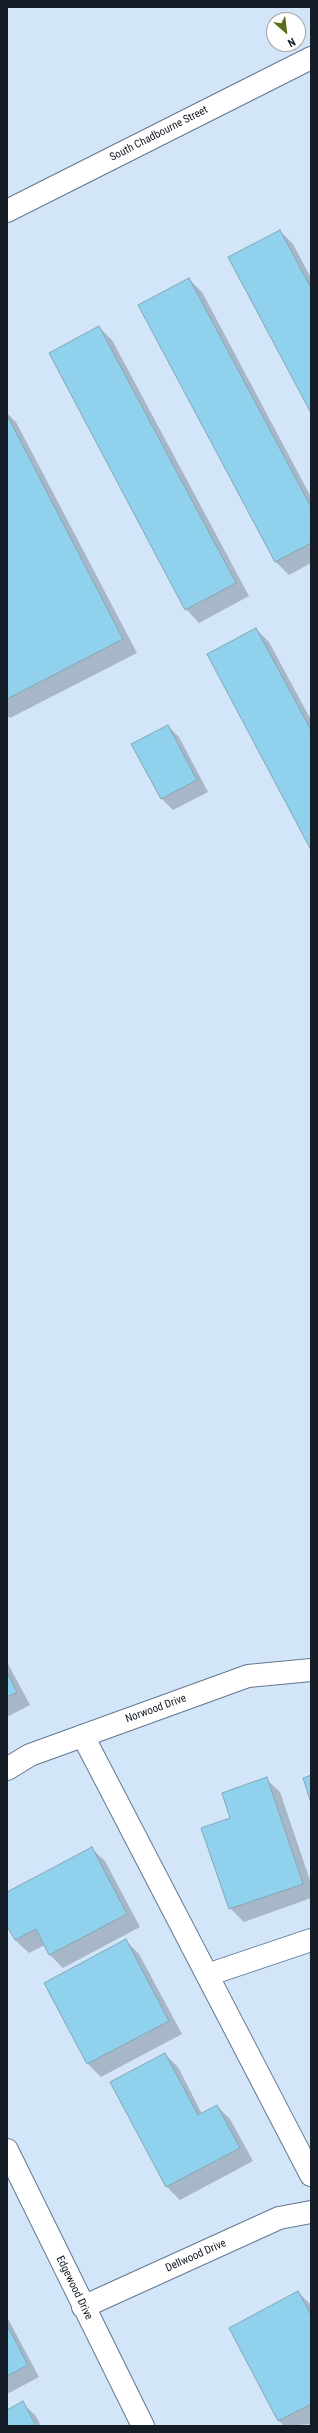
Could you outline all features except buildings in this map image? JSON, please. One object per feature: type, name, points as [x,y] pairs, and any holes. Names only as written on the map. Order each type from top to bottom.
[{"type":"street","name":"South Chadbourne Street","points":[[7,211],[311,58]]},
{"type":"street","name":"Norwood Drive","points":[[7,1768],[30,1756],[248,1676],[311,1670]]},
{"type":"street","points":[[83,1736],[311,2175]]},
{"type":"street","points":[[207,1975],[311,1940]]},
{"type":"street","name":"Edgewood Drive","points":[[7,2150],[83,2307],[143,2426]]},
{"type":"street","name":"Dellwood Drive","points":[[83,2307],[279,2218],[311,2212]]}]
